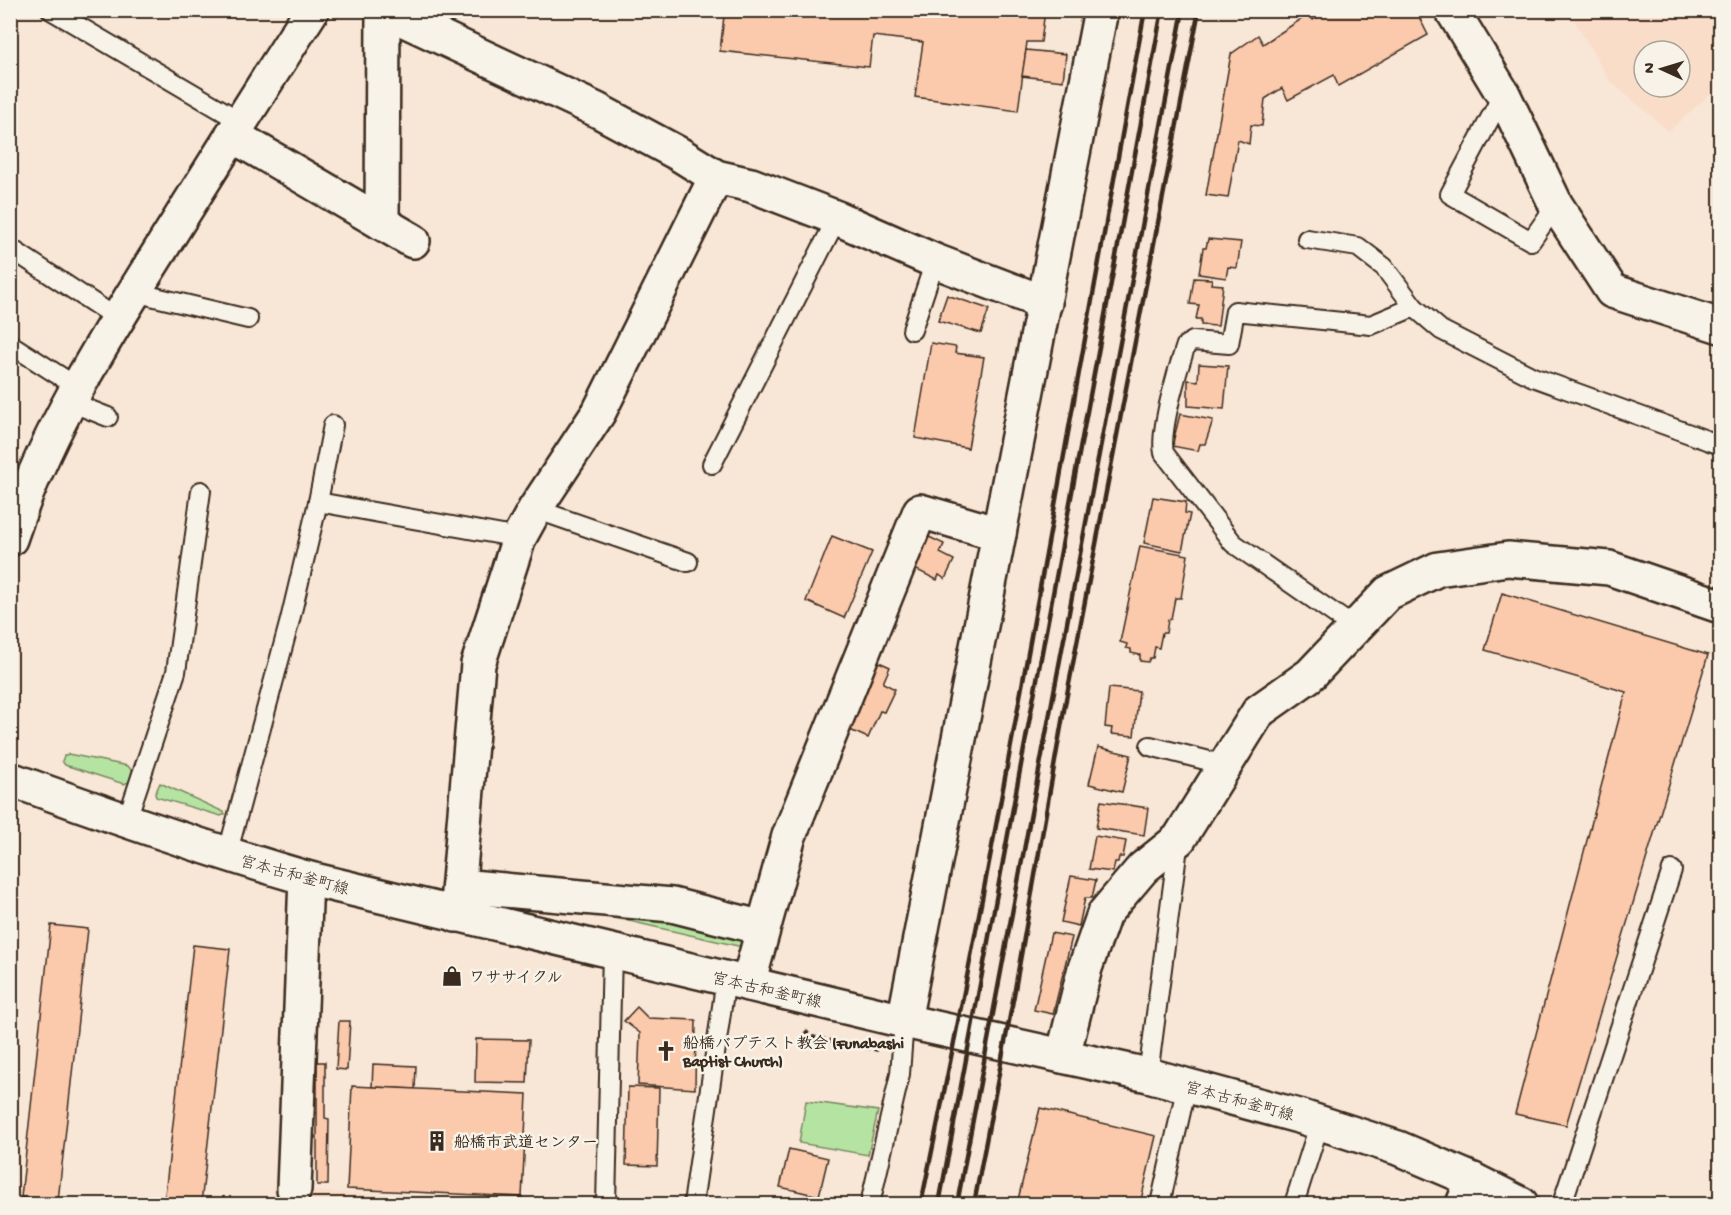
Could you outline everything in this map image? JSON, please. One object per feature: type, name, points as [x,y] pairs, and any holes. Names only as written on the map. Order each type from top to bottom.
[{"type":"street","points":[[10,538],[16,502],[73,395],[126,305],[312,10]]},
{"type":"street","points":[[382,223],[383,10],[597,110],[679,154],[716,177],[751,185],[837,218],[935,261],[1045,303]]},
{"type":"street","points":[[904,1021],[1101,10]]},
{"type":"street","points":[[1452,10],[1503,94],[1556,205],[1612,291],[1720,326]]},
{"type":"street","points":[[236,128],[413,241]]},
{"type":"street","points":[[716,177],[599,412],[535,509],[519,538],[478,664],[457,901],[672,905],[763,928]]},
{"type":"street","points":[[737,981],[763,928],[789,836],[920,511],[999,534]]},
{"type":"street","points":[[1063,1056],[1085,968],[1104,914],[1143,868],[1179,839],[1258,711],[1310,675],[1388,593],[1438,569],[1508,559],[1609,568],[1720,606]]},
{"type":"street","name":"宮本古和釜町線","points":[[10,779],[126,822],[306,878],[457,901],[612,952],[904,1021],[1148,1075],[1320,1122],[1398,1148],[1468,1192],[1521,1204]]},
{"type":"street","points":[[294,1189],[306,878]]},
{"type":"lane","points":[[51,10],[236,128]]},
{"type":"lane","points":[[1503,94],[1450,194],[1531,241],[1556,205]]},
{"type":"lane","points":[[712,464],[837,218]]},
{"type":"lane","points":[[1307,239],[1358,247],[1384,267],[1414,307],[1441,330],[1533,377],[1720,445]]},
{"type":"lane","points":[[10,248],[126,305],[248,319]]},
{"type":"lane","points":[[912,330],[935,261]]},
{"type":"lane","points":[[1355,628],[1233,543],[1164,453],[1162,445],[1166,421],[1186,345],[1193,341],[1229,344],[1235,311],[1371,325],[1414,307]]},
{"type":"lane","points":[[10,344],[73,395],[108,417]]},
{"type":"lane","points":[[227,855],[290,620],[318,502],[333,425]]},
{"type":"lane","points":[[126,822],[176,672],[201,490]]},
{"type":"lane","points":[[318,502],[519,538]]},
{"type":"lane","points":[[535,509],[688,562]]},
{"type":"lane","points":[[1150,746],[1225,765]]},
{"type":"lane","points":[[1148,1075],[1179,839]]},
{"type":"lane","points":[[1562,1204],[1672,870]]},
{"type":"lane","points":[[606,1204],[612,952]]},
{"type":"lane","points":[[693,1204],[737,981]]},
{"type":"lane","points":[[870,1204],[900,1074],[904,1021]]},
{"type":"lane","points":[[1160,1204],[1187,1086]]},
{"type":"lane","points":[[1294,1204],[1320,1122]]},
{"type":"path","points":[[802,1029],[812,1037],[873,1049]]},
{"type":"shaded area","points":[[1569,11],[1720,11],[1720,85],[1669,131],[1609,80]]},
{"type":"shaded area","points":[[272,1186],[305,1191],[537,1203],[277,1204]]},
{"type":"green space","points":[[68,754],[128,766],[132,771],[129,782],[124,784],[65,765],[62,761]]},
{"type":"green space","points":[[160,783],[225,814],[221,816],[156,797]]},
{"type":"green space","points":[[546,900],[750,935],[746,946],[738,946],[546,902]]},
{"type":"green space","points":[[806,1101],[878,1111],[868,1155],[799,1143]]},
{"type":"building","points":[[1045,10],[1041,42],[1027,42],[1018,111],[915,97],[923,42],[873,36],[869,67],[720,51],[724,16],[709,11]]},
{"type":"building","points":[[1329,10],[1434,10],[1420,19],[1428,35],[1338,86],[1334,75],[1288,100],[1282,88],[1265,99],[1262,126],[1251,125],[1249,144],[1238,140],[1228,198],[1206,195],[1231,54],[1258,35],[1263,44],[1309,14],[1313,20]]},
{"type":"building","points":[[1026,50],[1066,54],[1063,81],[1022,76]]},
{"type":"building","points":[[1208,239],[1241,242],[1237,268],[1228,267],[1226,278],[1199,274],[1203,248],[1206,248]]},
{"type":"building","points":[[1194,278],[1212,279],[1211,284],[1223,285],[1218,326],[1201,325],[1201,319],[1196,319],[1199,305],[1190,304]]},
{"type":"building","points":[[947,295],[989,309],[981,333],[938,321]]},
{"type":"building","points":[[931,343],[956,347],[955,353],[984,357],[968,448],[915,438]]},
{"type":"building","points":[[1199,364],[1228,366],[1224,409],[1188,406],[1188,380],[1198,381]]},
{"type":"building","points":[[1180,414],[1213,420],[1205,444],[1200,444],[1198,451],[1172,446]]},
{"type":"building","points":[[1153,497],[1186,502],[1185,513],[1190,514],[1182,551],[1144,543]]},
{"type":"building","points":[[832,536],[872,552],[844,618],[806,601]]},
{"type":"building","points":[[927,536],[944,544],[940,553],[954,560],[945,579],[939,575],[937,580],[913,568]]},
{"type":"building","points":[[1140,546],[1188,555],[1181,598],[1175,598],[1166,633],[1162,633],[1159,648],[1155,647],[1153,658],[1150,658],[1148,662],[1140,661],[1140,655],[1131,653],[1131,649],[1126,648],[1127,644],[1120,642]]},
{"type":"building","points":[[1502,593],[1708,655],[1566,1125],[1515,1114],[1626,692],[1485,650]]},
{"type":"building","points":[[870,658],[890,667],[883,683],[895,689],[884,712],[880,711],[868,738],[841,726]]},
{"type":"building","points":[[1109,688],[1139,691],[1134,736],[1111,734],[1112,728],[1105,727]]},
{"type":"building","points":[[1098,747],[1131,755],[1122,792],[1089,784]]},
{"type":"building","points":[[1101,801],[1148,808],[1144,835],[1096,828]]},
{"type":"building","points":[[1095,836],[1126,841],[1123,857],[1119,857],[1118,862],[1115,862],[1113,872],[1089,869]]},
{"type":"building","points":[[1071,876],[1096,880],[1092,898],[1085,898],[1079,926],[1061,922]]},
{"type":"building","points":[[51,925],[88,929],[58,1201],[21,1197]]},
{"type":"building","points":[[1051,933],[1072,937],[1053,1014],[1034,1010]]},
{"type":"building","points":[[193,945],[230,949],[201,1204],[164,1204]]},
{"type":"building","points":[[637,1007],[648,1018],[696,1020],[695,1089],[638,1085],[640,1033],[624,1021]]},
{"type":"building","points":[[339,1021],[350,1021],[347,1070],[336,1069]]},
{"type":"building","points":[[476,1039],[529,1040],[527,1083],[475,1082]]},
{"type":"building","points":[[317,1062],[325,1062],[325,1118],[329,1119],[328,1185],[317,1185]]},
{"type":"building","points":[[373,1064],[416,1066],[415,1089],[372,1087]]},
{"type":"building","name":"船橋市武道センター","points":[[352,1086],[527,1094],[522,1197],[347,1189]]},
{"type":"building","points":[[628,1087],[659,1088],[657,1166],[626,1165]]},
{"type":"building","points":[[1040,1108],[1156,1136],[1140,1204],[1017,1204]]},
{"type":"building","points":[[789,1149],[828,1158],[819,1196],[780,1187]]},
{"type":"railway","points":[[921,1204],[1009,757],[1145,10]]},
{"type":"railway","points":[[939,1204],[1162,10]]},
{"type":"railway","points":[[957,1204],[1183,10]]},
{"type":"railway","points":[[974,1204],[1014,995],[1064,710],[1199,10]]},
{"type":"place","name":"ワササイクル","points":[[452,976]]},
{"type":"place","name":"船橋バプテスト教会 (Funabashi Baptist Church)","points":[[666,1051]]},
{"type":"place","name":"船橋市武道センター","points":[[437,1141]]}]
